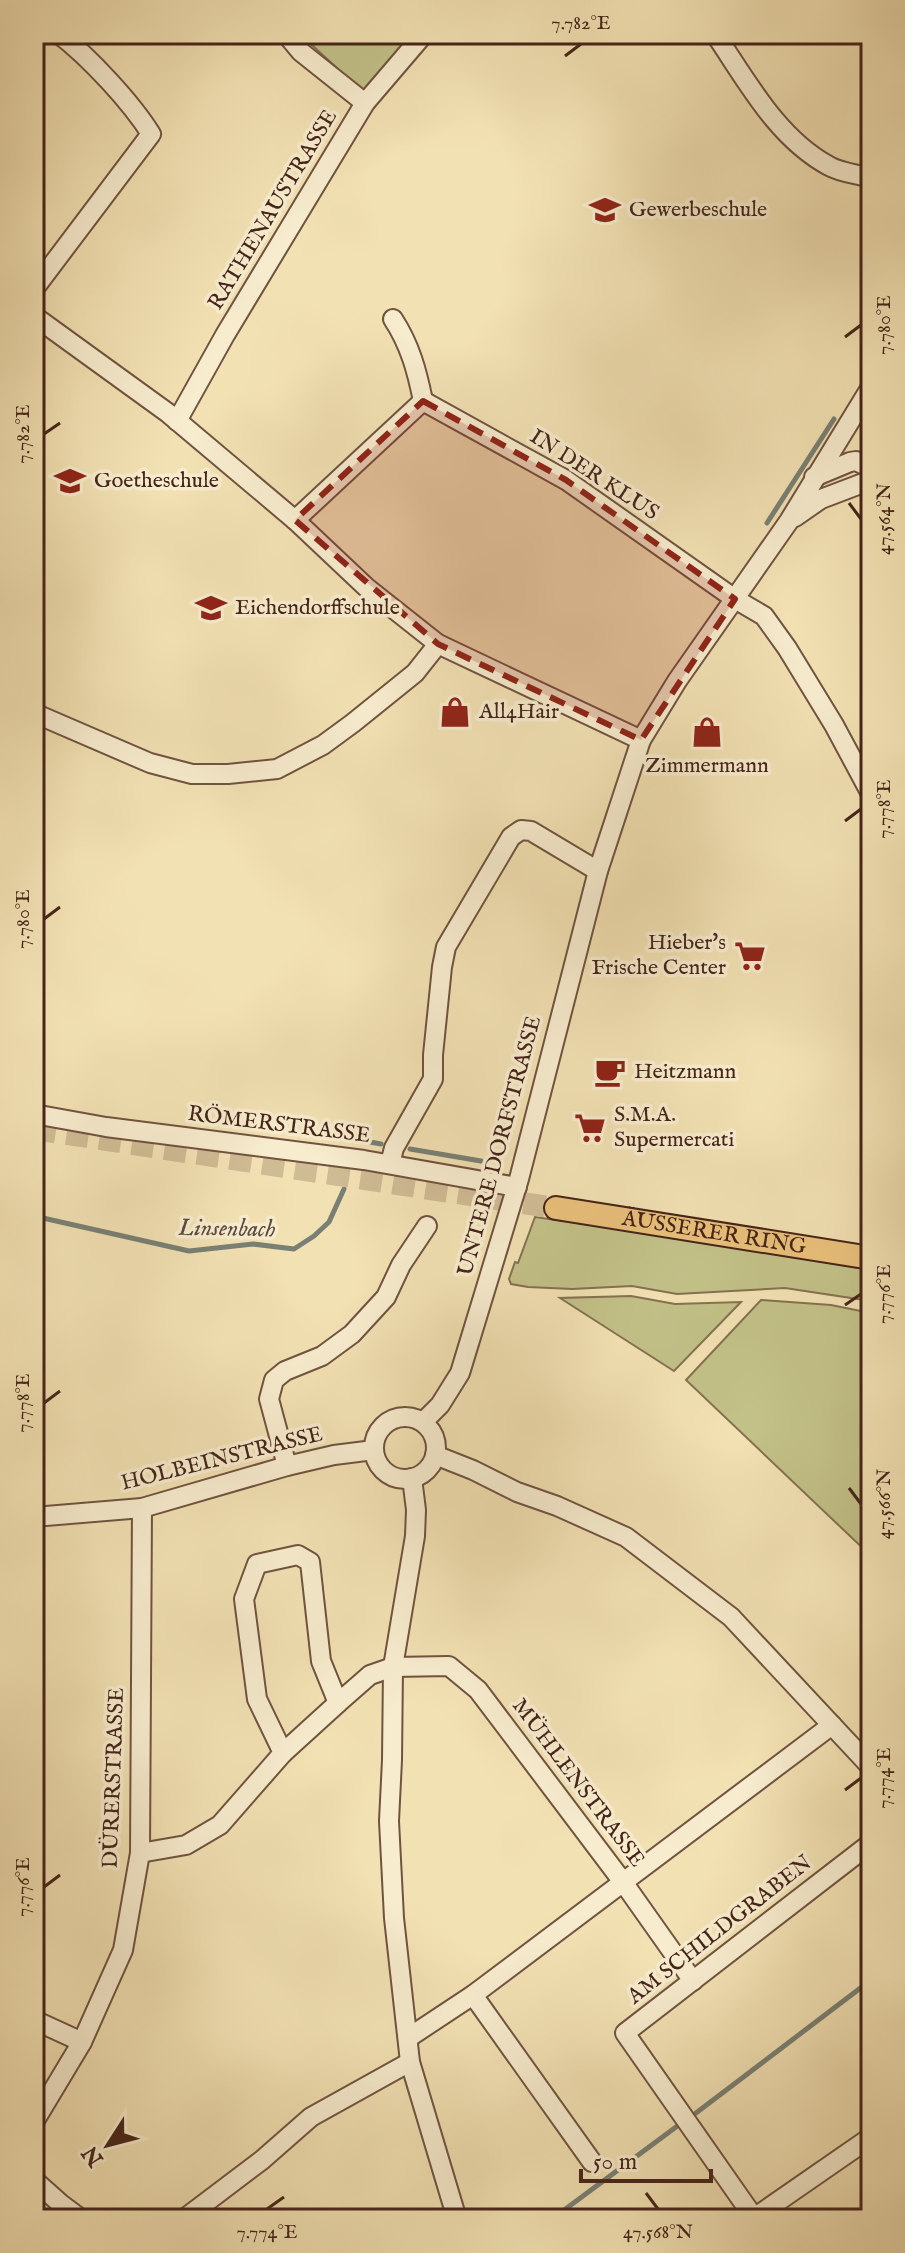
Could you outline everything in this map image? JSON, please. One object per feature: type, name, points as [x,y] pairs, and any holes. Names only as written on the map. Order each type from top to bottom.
[{"type":"main road","name":"ÄUSSERER RING","points":[[556,1208],[871,1258]]},
{"type":"street","points":[[34,289],[151,134],[119,92],[59,34]]},
{"type":"street","points":[[286,34],[301,52],[365,103]]},
{"type":"street","name":"RATHENAUSTRASSE","points":[[177,421],[225,335],[365,103],[424,34]]},
{"type":"street","points":[[715,34],[757,97],[791,139],[831,168],[871,178]]},
{"type":"street","points":[[34,316],[177,421],[295,520],[366,587],[438,644],[641,740]]},
{"type":"street","points":[[295,520],[423,401],[416,367],[405,337],[393,319]]},
{"type":"street","name":"UNTERE DORFSTRASSE","points":[[423,1422],[440,1405],[460,1373],[517,1187],[598,871],[641,740],[677,681],[789,521],[871,387]]},
{"type":"street","name":"IN DER KLUS","points":[[423,401],[566,480],[735,599],[764,616],[834,725],[871,794]]},
{"type":"street","points":[[814,477],[856,461],[871,468]]},
{"type":"street","name":"UNTERE DORFSTRASSE","points":[[789,521],[821,499],[871,480]]},
{"type":"street","points":[[34,713],[150,763],[192,774],[277,769],[323,745],[353,723],[415,673],[438,644]]},
{"type":"street","points":[[390,1164],[394,1148],[433,1079],[446,947],[511,837],[521,830],[531,831],[598,871]]},
{"type":"street","name":"RÖMERSTRASSE","points":[[34,1114],[106,1127],[390,1164],[517,1187]]},
{"type":"street","points":[[287,1466],[269,1399],[274,1380],[285,1371],[322,1356],[352,1334],[386,1297],[401,1265],[427,1226]]},
{"type":"street","points":[[410,1417],[423,1422],[435,1441],[435,1455],[426,1470],[412,1478],[389,1474],[378,1462],[374,1450],[379,1431],[392,1419],[410,1417]]},
{"type":"street","name":"HOLBEINSTRASSE","points":[[34,1517],[142,1508],[287,1466],[374,1450]]},
{"type":"street","points":[[435,1455],[626,1537],[731,1617],[871,1767]]},
{"type":"street","points":[[412,1478],[415,1536],[393,1667],[389,1821],[394,1918],[410,2062],[457,2219]]},
{"type":"street","name":"DÜRERSTRASSE","points":[[34,2122],[82,2042],[123,1950],[140,1853],[142,1508]]},
{"type":"street","points":[[283,1753],[257,1699],[244,1599],[257,1564],[298,1555],[310,1562],[321,1661],[338,1703]]},
{"type":"street","name":"MÜHLENSTRASSE","points":[[393,1667],[449,1666],[478,1690],[623,1882],[693,1981]]},
{"type":"street","points":[[140,1853],[186,1845],[220,1825],[283,1753],[370,1675],[393,1667]]},
{"type":"street","points":[[408,2038],[473,1995],[832,1725]]},
{"type":"street","name":"AM SCHILDGRABEN","points":[[754,2218],[625,2033],[871,1843]]},
{"type":"street","points":[[473,1995],[592,2162]]},
{"type":"street","points":[[34,2020],[82,2042]]},
{"type":"street","points":[[184,2219],[262,2160],[311,2117],[410,2062]]},
{"type":"street","points":[[754,2218],[871,2137]]},
{"type":"street","points":[[34,2180],[81,2219]]},
{"type":"highlighted area","points":[[423,401],[566,480],[735,599],[641,740],[438,644],[295,520]]},
{"type":"shaded area","points":[[300,34],[416,34],[364,93]]},
{"type":"shaded area","points":[[535,1217],[871,1270],[871,1301],[785,1288],[677,1294],[632,1286],[572,1289],[511,1284],[509,1279],[515,1262],[518,1263]]},
{"type":"shaded area","points":[[631,1296],[675,1304],[741,1302],[674,1371],[560,1298]]},
{"type":"shaded area","points":[[761,1300],[831,1305],[871,1313],[871,1556],[686,1380]]},
{"type":"waterway","points":[[767,523],[834,419]]},
{"type":"waterway","points":[[359,1140],[381,1144]]},
{"type":"waterway","points":[[410,1149],[481,1161]]},
{"type":"waterway","name":"Linsenbach","points":[[34,1216],[189,1251],[253,1244],[294,1249],[329,1222],[344,1189]]},
{"type":"waterway","points":[[696,2113],[871,1980]]},
{"type":"waterway","points":[[552,2219],[676,2127]]},
{"type":"tunnel","points":[[34,1129],[556,1208]]},
{"type":"place","name":"Gewerbeschule","points":[[605,210]]},
{"type":"place","name":"Goetheschule","points":[[70,481]]},
{"type":"place","name":"Eichendorffschule","points":[[211,608]]},
{"type":"place","name":"All4Hair","points":[[455,712]]},
{"type":"place","name":"Zimmermann","points":[[707,732]]},
{"type":"place","name":"Hieber's Frische Center","points":[[750,956]]},
{"type":"place","name":"Heitzmann","points":[[610,1072]]},
{"type":"place","name":"S.M.A. Supermercati","points":[[590,1128]]}]
